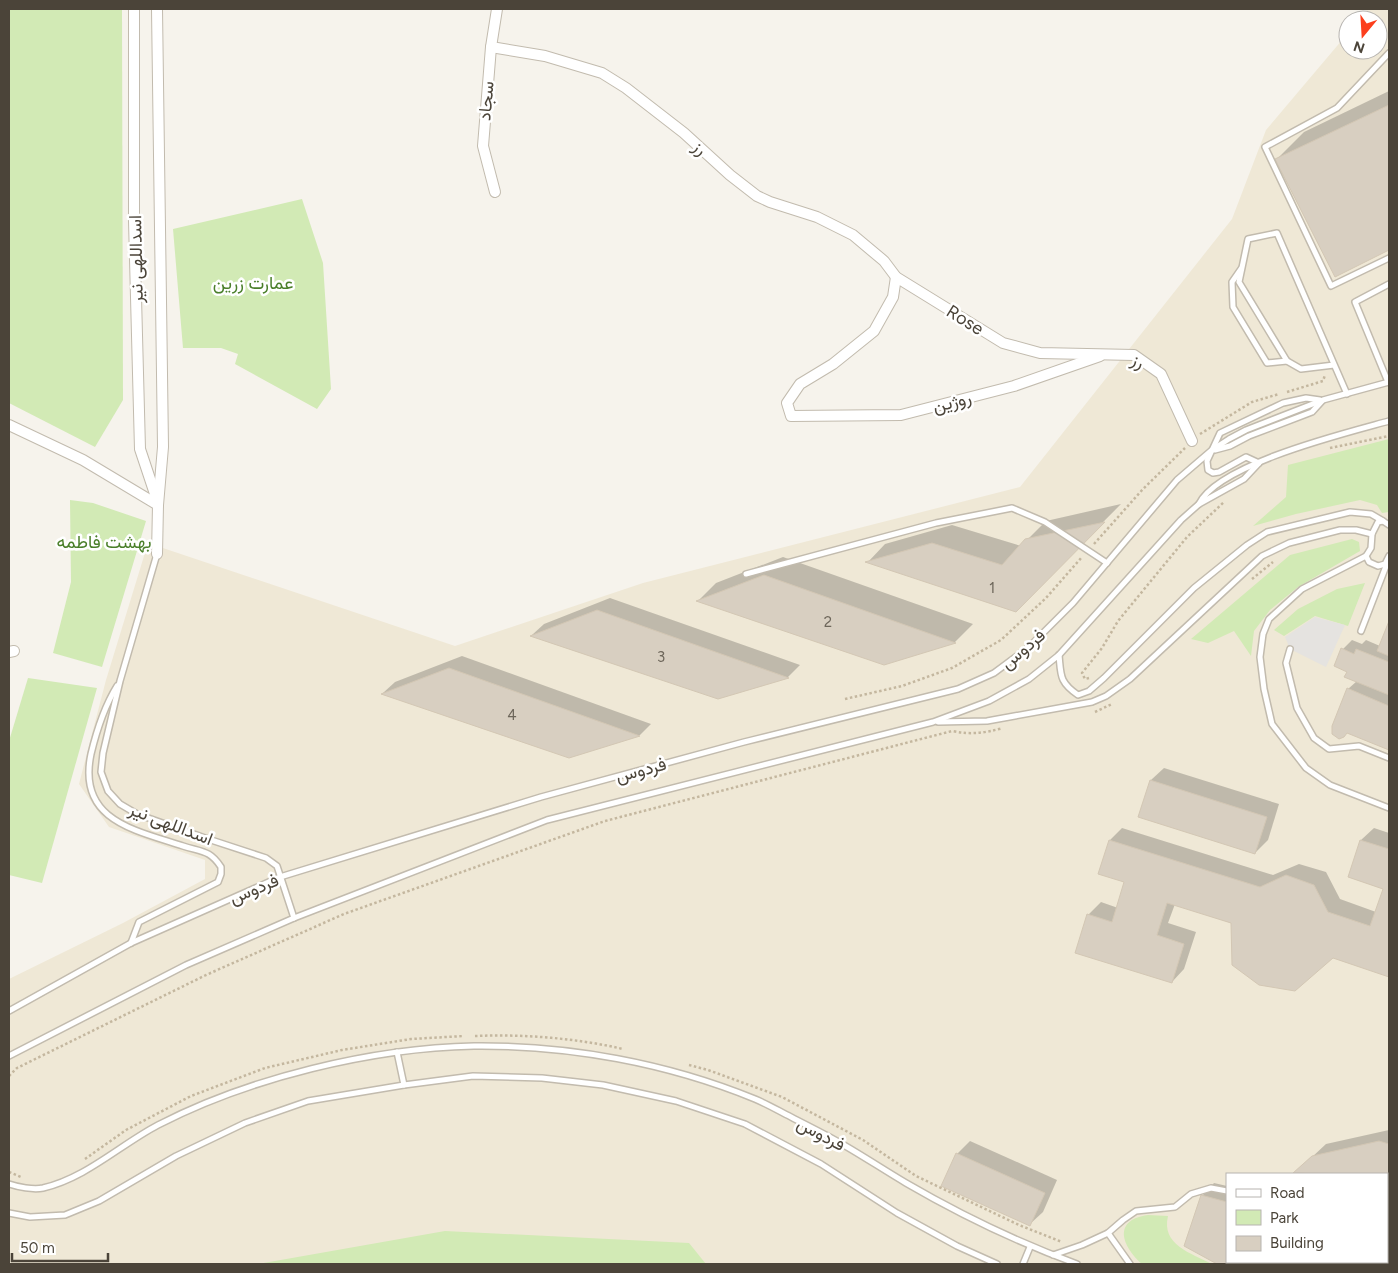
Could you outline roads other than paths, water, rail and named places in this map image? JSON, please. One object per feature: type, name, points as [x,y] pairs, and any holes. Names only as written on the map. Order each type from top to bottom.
[{"type":"street","name":"اسداللهی نیر","points":[[134,9],[134,221],[140,449],[158,506]]},
{"type":"street","name":"اسداللهی نیر","points":[[157,9],[163,448],[158,506],[157,554]]},
{"type":"street","name":"سجاد","points":[[495,192],[483,146],[491,47],[497,9]]},
{"type":"street","name":"رز","points":[[491,47],[545,56],[602,73],[642,100],[757,196],[817,217],[853,235],[884,262],[896,277]]},
{"type":"street","name":"Rose","points":[[896,277],[1003,343],[1040,353]]},
{"type":"street","name":"روژین","points":[[896,277],[893,297],[874,331],[833,364],[800,384],[787,403],[791,416],[900,415],[1014,386],[1107,354]]},
{"type":"street","name":"رز","points":[[1040,353],[1134,355],[1160,374],[1192,441]]},
{"type":"street","points":[[9,426],[83,460],[158,506]]},
{"type":"lane","points":[[1389,54],[1337,108],[1265,147],[1331,286],[1389,258]]},
{"type":"lane","points":[[1334,365],[1301,369],[1287,361],[1239,282],[1248,239],[1277,232],[1347,394]]},
{"type":"lane","points":[[1243,266],[1232,282],[1233,307],[1267,363],[1287,361]]},
{"type":"lane","points":[[1212,450],[1246,430],[1323,400],[1388,382],[1354,302],[1389,284]]},
{"type":"lane","points":[[1259,463],[1246,457],[1219,472],[1213,473],[1208,470],[1207,461],[1220,433],[1283,403],[1306,398],[1323,400]]},
{"type":"lane","points":[[1199,504],[1203,495],[1230,475],[1312,442],[1389,421]]},
{"type":"lane","name":"فردوس","points":[[9,1011],[131,943],[280,877],[550,795],[744,742],[958,689],[994,673],[1029,647],[1073,603],[1177,480],[1212,450]]},
{"type":"lane","points":[[1199,504],[1244,479],[1259,463]]},
{"type":"lane","name":"فردوس","points":[[9,1056],[186,965],[294,918],[547,820],[933,722],[989,702],[1029,679],[1059,655],[1177,524],[1199,504]]},
{"type":"lane","points":[[746,574],[936,523],[1012,508],[1045,522],[1107,563]]},
{"type":"lane","points":[[1059,655],[1061,674],[1066,687],[1078,695],[1089,691],[1194,588],[1247,545],[1267,532],[1350,512],[1372,514],[1389,525]]},
{"type":"lane","points":[[1383,521],[1378,522],[1372,534],[1372,548],[1366,556],[1302,589],[1269,619],[1263,634],[1260,656],[1264,689],[1272,724],[1306,768],[1330,785],[1389,808]]},
{"type":"lane","points":[[933,722],[987,721],[1092,702],[1106,696],[1130,679],[1262,556],[1289,543],[1340,530],[1356,530],[1372,534]]},
{"type":"lane","name":"اسداللهی نیر","points":[[157,554],[120,681],[103,753],[101,772],[108,791],[120,804],[137,814],[266,858],[277,866],[294,918]]},
{"type":"lane","points":[[1366,556],[1368,562],[1378,566],[1384,564],[1389,558]]},
{"type":"lane","points":[[1361,631],[1389,558]]},
{"type":"lane","points":[[1290,649],[1286,663],[1298,708],[1314,738],[1329,749],[1359,746],[1389,758]]},
{"type":"lane","name":"اسداللهی نیر","points":[[120,681],[109,698],[97,728],[88,770],[90,786],[99,807],[110,817],[130,828],[209,853],[221,867],[218,882],[139,922],[131,943]]},
{"type":"lane","name":"فردوس","points":[[9,1184],[40,1189],[77,1175],[158,1126],[227,1093],[298,1073],[397,1052],[472,1046],[537,1047],[608,1056],[682,1074],[756,1100],[840,1143],[907,1184],[968,1217],[1030,1247],[1077,1264]]},
{"type":"lane","points":[[397,1052],[404,1085]]},
{"type":"lane","name":"فردوس","points":[[9,1213],[30,1217],[65,1215],[99,1201],[176,1156],[245,1123],[308,1101],[473,1076],[542,1078],[603,1085],[676,1101],[745,1124],[821,1164],[897,1213],[957,1246],[997,1264]]},
{"type":"lane","points":[[1052,1255],[1108,1233],[1136,1211],[1174,1207],[1191,1194],[1211,1188],[1226,1190]]},
{"type":"lane","points":[[1108,1233],[1130,1264]]},
{"type":"lane","points":[[1023,1264],[1030,1247]]},
{"type":"park label","name":"عمارت زرین","points":[[253,283]]},
{"type":"park label","name":"بهشت فاطمه","points":[[104,542]]}]
